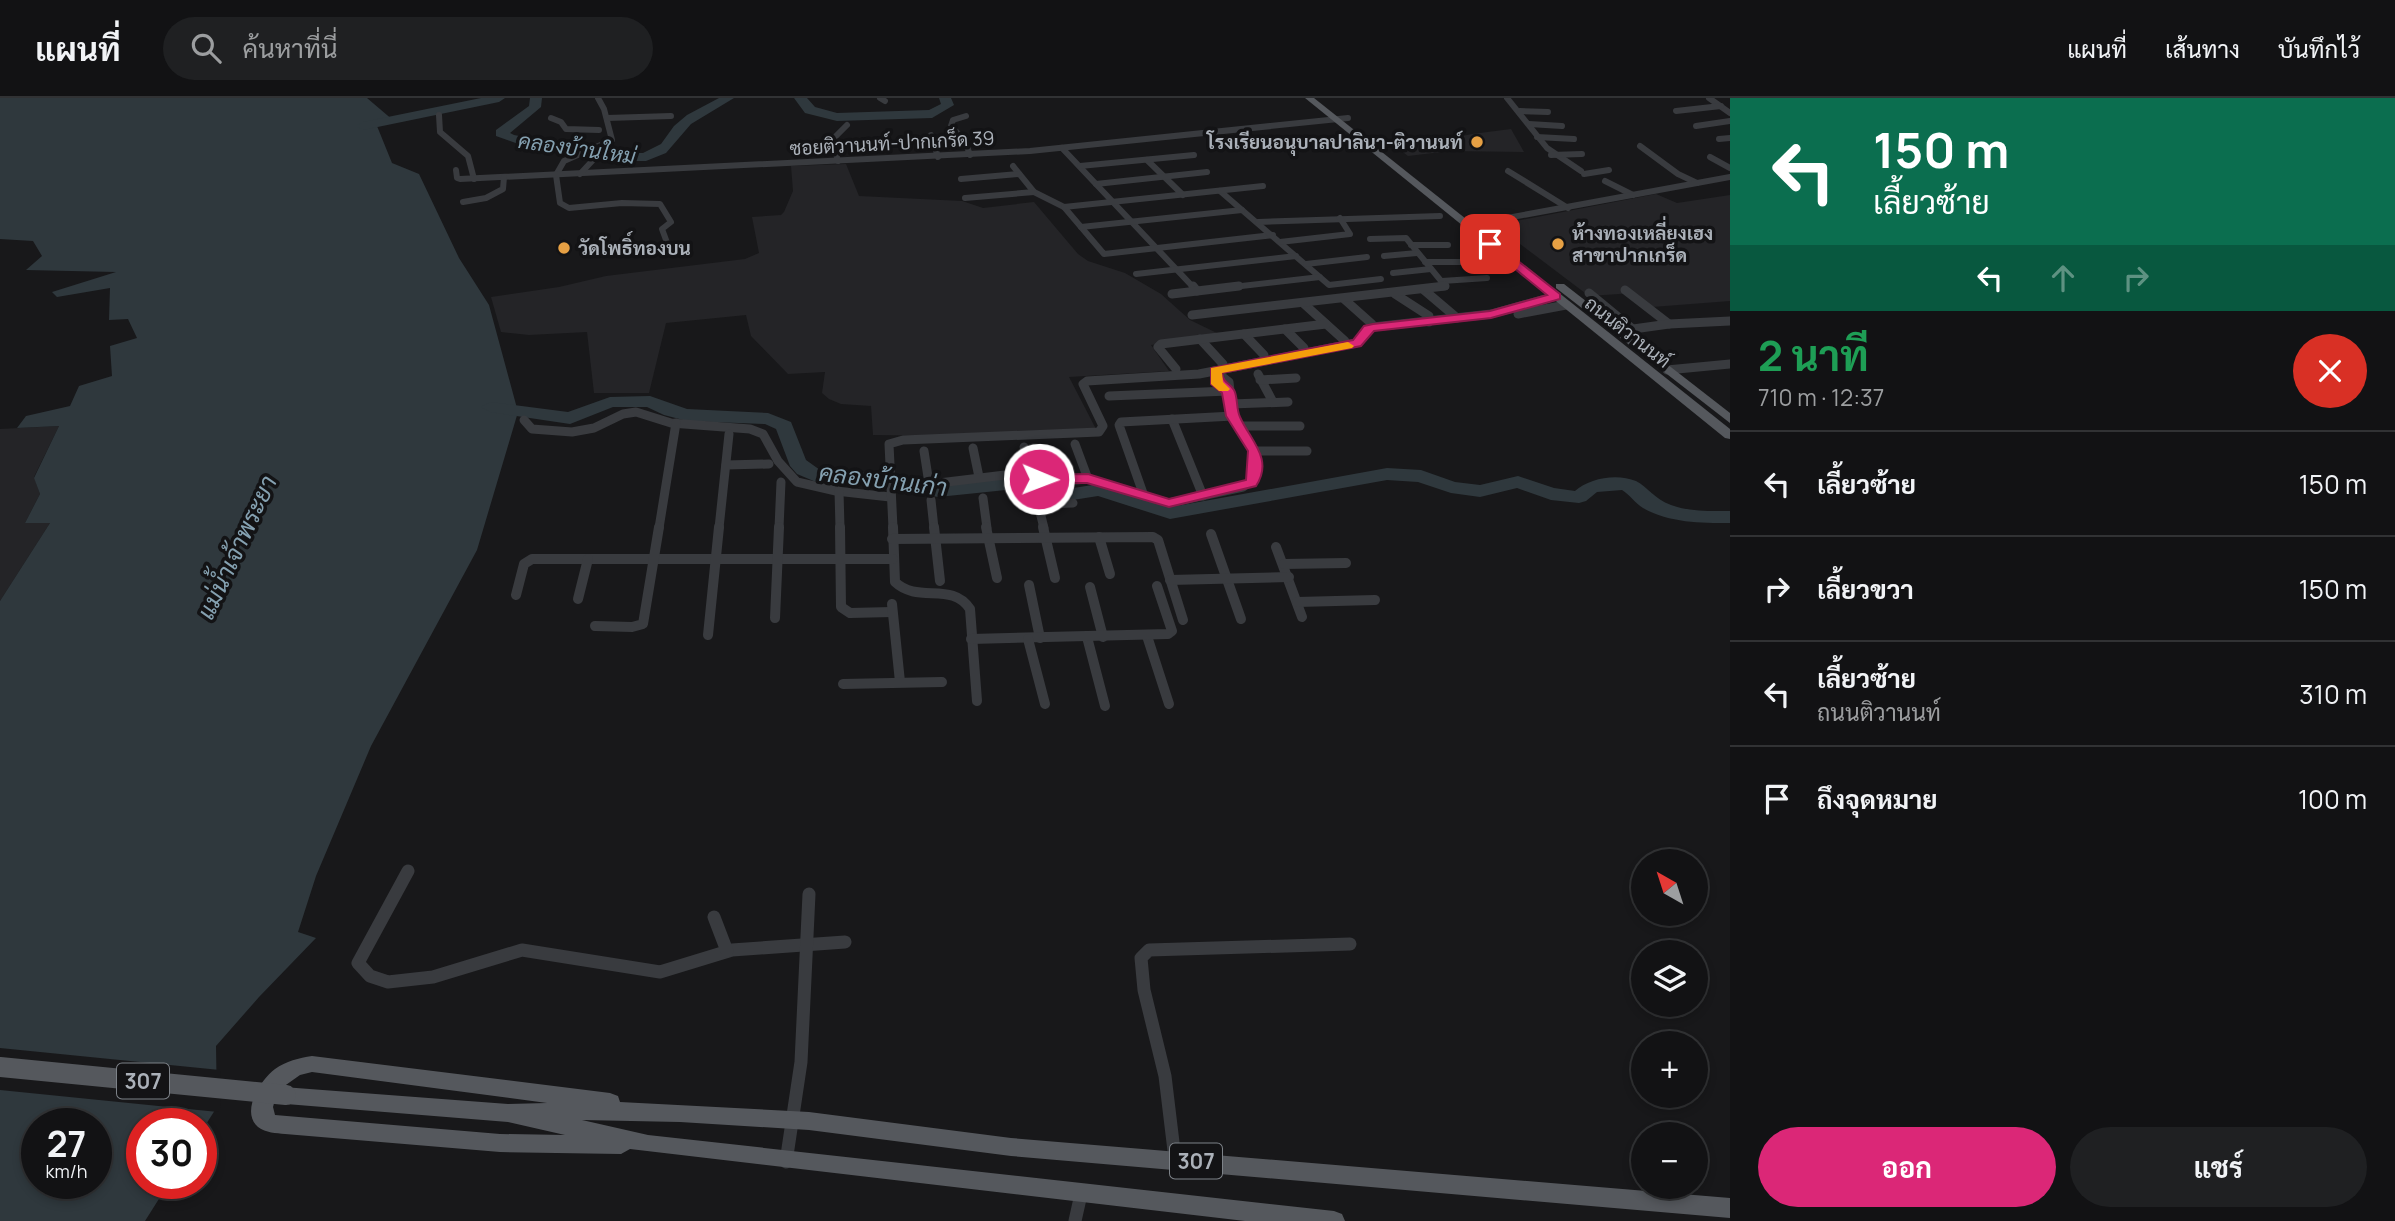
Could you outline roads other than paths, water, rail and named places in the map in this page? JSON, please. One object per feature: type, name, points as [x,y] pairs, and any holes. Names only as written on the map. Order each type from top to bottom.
[{"type":"main road","name":"ถนนติวานนท์","points":[[1309,98],[1342,119],[1628,331],[1667,370],[1730,419]]},
{"type":"main road","name":"ถนนติวานนท์","points":[[1322,98],[1342,119],[1455,215],[1730,435]]},
{"type":"main road","points":[[1681,396],[1698,394]]},
{"type":"main road","points":[[648,1144],[500,1143],[285,1125],[270,1123],[263,1118],[263,1101],[284,1071],[312,1064],[605,1101],[662,1112]]},
{"type":"main road","name":"307","points":[[0,1067],[286,1096],[508,1113],[662,1112],[795,1119],[1007,1147],[1175,1159],[1730,1208]]},
{"type":"main road","name":"307","points":[[508,1113],[648,1144],[1082,1194],[1201,1214],[1334,1221]]},
{"type":"street","points":[[598,98],[607,118],[604,129]]},
{"type":"street","points":[[1507,98],[1520,111],[1551,155],[1633,195]]},
{"type":"street","points":[[1709,98],[1730,113]]},
{"type":"street","points":[[1676,111],[1725,107]]},
{"type":"street","points":[[1520,111],[1548,112]]},
{"type":"street","points":[[439,115],[440,132],[468,156],[474,179],[457,179],[456,170]]},
{"type":"street","points":[[607,118],[671,116]]},
{"type":"street","points":[[966,116],[950,122],[965,141],[970,155]]},
{"type":"street","points":[[551,118],[561,122],[566,129],[604,129]]},
{"type":"street","name":"ซอยติวานนท์-ปากเกร็ด 39","points":[[474,179],[970,155],[1342,119]]},
{"type":"street","points":[[1696,126],[1730,121]]},
{"type":"street","points":[[1529,124],[1562,126]]},
{"type":"street","points":[[838,162],[832,141],[846,125]]},
{"type":"street","points":[[604,129],[612,140],[564,161],[556,175],[563,206],[622,203],[661,205],[671,222],[662,229],[669,248]]},
{"type":"street","points":[[931,135],[938,157]]},
{"type":"street","points":[[1537,137],[1574,139]]},
{"type":"street","points":[[1719,139],[1730,138]]},
{"type":"street","points":[[1640,146],[1678,174],[1697,183]]},
{"type":"street","points":[[1062,148],[1197,291]]},
{"type":"street","points":[[1551,155],[1582,154]]},
{"type":"street","points":[[1080,166],[1194,155]]},
{"type":"street","points":[[1710,157],[1730,168]]},
{"type":"street","points":[[580,174],[594,159]]},
{"type":"street","points":[[1147,160],[1183,195]]},
{"type":"street","points":[[1013,166],[1034,191],[1064,207],[1104,254],[1273,235]]},
{"type":"street","points":[[1592,176],[1609,170]]},
{"type":"street","points":[[1508,171],[1568,208]]},
{"type":"street","points":[[1096,184],[1207,172]]},
{"type":"street","points":[[961,179],[1019,174]]},
{"type":"street","points":[[463,202],[497,194],[503,189],[505,177]]},
{"type":"street","points":[[1480,223],[1730,177]]},
{"type":"street","points":[[1713,180],[1730,187]]},
{"type":"street","points":[[1064,207],[1263,186]]},
{"type":"street","points":[[965,198],[1034,191]]},
{"type":"street","points":[[1220,191],[1332,285],[1381,279]]},
{"type":"street","points":[[1081,227],[1242,210]]},
{"type":"street","points":[[1258,222],[1455,215]]},
{"type":"street","points":[[1280,242],[1350,234],[1340,218]]},
{"type":"street","points":[[1192,315],[1446,287],[1401,236],[1370,239]]},
{"type":"street","points":[[1411,245],[1448,245]]},
{"type":"street","points":[[1384,256],[1417,253]]},
{"type":"street","points":[[1136,274],[1296,256]]},
{"type":"street","points":[[1306,264],[1367,257]]},
{"type":"street","points":[[1394,273],[1463,262]]},
{"type":"street","points":[[1172,294],[1320,277]]},
{"type":"street","points":[[1442,281],[1487,278]]},
{"type":"street","points":[[1424,290],[1457,318]]},
{"type":"street","points":[[1625,290],[1669,324]]},
{"type":"street","points":[[1589,293],[1628,331]]},
{"type":"street","points":[[1395,294],[1412,306],[1413,312],[1429,322]]},
{"type":"street","points":[[977,701],[970,610],[962,596],[949,593],[910,594],[901,590],[895,582],[889,444],[895,440],[1099,432],[1103,426],[1083,384],[1087,380],[1215,371],[1356,343],[1373,327],[1477,316],[1506,311],[1556,296]]},
{"type":"street","points":[[1343,299],[1372,324]]},
{"type":"street","points":[[1303,303],[1345,341]]},
{"type":"street","points":[[1477,316],[1494,318],[1566,305]]},
{"type":"street","points":[[1628,331],[1730,321]]},
{"type":"street","points":[[1176,369],[1158,347],[1161,344],[1326,324]]},
{"type":"street","points":[[1628,331],[1669,324],[1679,325]]},
{"type":"street","points":[[1285,329],[1304,348]]},
{"type":"street","points":[[1244,334],[1265,355]]},
{"type":"street","points":[[1200,339],[1223,364]]},
{"type":"street","points":[[1667,370],[1730,364]]},
{"type":"street","points":[[924,451],[928,477],[947,483],[979,477],[1033,476],[1064,481],[1088,478],[1169,503],[1251,483],[1255,477],[1255,451],[1233,416],[1228,391],[1217,384],[1215,371]]},
{"type":"street","points":[[1273,402],[1258,375],[1296,378]]},
{"type":"street","points":[[1109,396],[1228,391]]},
{"type":"street","points":[[1231,404],[1288,402]]},
{"type":"street","points":[[524,420],[532,429],[563,432],[594,428],[623,414],[636,412],[676,423],[757,430],[770,443],[788,474],[797,482],[839,491],[890,495]]},
{"type":"street","points":[[1144,496],[1119,425],[1125,421],[1233,416]]},
{"type":"street","points":[[1172,419],[1203,496]]},
{"type":"street","points":[[595,626],[632,627],[643,624],[676,423]]},
{"type":"street","points":[[1240,426],[1300,426]]},
{"type":"street","points":[[708,635],[729,434]]},
{"type":"street","points":[[1075,444],[1088,478]]},
{"type":"street","points":[[1024,447],[1033,476]]},
{"type":"street","points":[[973,448],[979,477]]},
{"type":"street","points":[[1255,451],[1307,451]]},
{"type":"street","points":[[726,465],[769,464]]},
{"type":"street","points":[[775,618],[781,482]]},
{"type":"street","points":[[839,491],[838,561],[841,607],[844,611],[892,608],[900,682]]},
{"type":"street","points":[[983,498],[988,539],[997,578]]},
{"type":"street","points":[[931,500],[940,581]]},
{"type":"street","points":[[1055,578],[1045,538],[1041,505],[1073,503]]},
{"type":"street","points":[[1211,534],[1241,619]]},
{"type":"street","points":[[1099,537],[1110,574]]},
{"type":"street","points":[[892,539],[936,541],[1153,537],[1158,540],[1183,620]]},
{"type":"street","points":[[1276,547],[1302,617]]},
{"type":"street","points":[[578,599],[588,559]]},
{"type":"street","points":[[516,595],[527,561],[715,559],[893,562]]},
{"type":"street","points":[[1284,564],[1346,563]]},
{"type":"street","points":[[1170,580],[1289,577]]},
{"type":"street","points":[[1029,585],[1040,638]]},
{"type":"street","points":[[971,639],[1168,634],[1172,631],[1157,586]]},
{"type":"street","points":[[1090,587],[1103,637]]},
{"type":"street","points":[[1297,602],[1376,600]]},
{"type":"street","points":[[1147,636],[1169,704]]},
{"type":"street","points":[[1087,637],[1105,706]]},
{"type":"street","points":[[1028,639],[1045,704]]},
{"type":"street","points":[[843,684],[942,682]]},
{"type":"street","points":[[408,871],[358,963],[364,974],[375,981],[400,984],[522,950],[660,972],[727,951],[845,942]]},
{"type":"street","points":[[786,1162],[795,1119],[804,1036],[809,894]]},
{"type":"street","points":[[714,917],[727,951]]},
{"type":"street","points":[[1175,1159],[1166,1076],[1144,990],[1141,958],[1145,953],[1149,950],[1350,944]]},
{"type":"street","points":[[1075,1221],[1082,1194]]},
{"type":"water","name":"แม่น้ำเจ้าพระยา","points":[[0,98],[367,98],[394,121],[377,126],[392,163],[419,174],[459,258],[489,305],[518,412],[477,550],[371,746],[316,876],[298,932],[316,938],[216,1046],[216,1108],[126,1108],[126,1199],[159,1199],[145,1221],[0,1221],[0,601],[50,523],[25,523],[40,494],[34,478],[59,426],[17,428],[26,416],[70,406],[79,386],[112,376],[110,346],[137,338],[128,319],[109,320],[110,288],[57,297],[52,292],[116,272],[26,270],[42,256],[33,241],[0,239]]},
{"type":"waterway","name":"คลองบ้านใหม่","points":[[363,126],[499,98]]},
{"type":"waterway","name":"คลองบ้านใหม่","points":[[536,98],[535,107],[501,133],[524,142],[622,159],[657,153],[687,121],[728,98]]},
{"type":"waterway","name":"คลองบ้านใหม่","points":[[800,98],[810,110],[837,117],[932,114],[948,105],[945,98]]},
{"type":"waterway","name":"คลองบ้านเก่า","points":[[490,407],[570,418],[610,402],[650,401],[670,411],[687,415],[768,419],[784,426],[797,462],[804,470],[816,476],[878,479],[938,491],[1007,484],[1054,497],[1099,490],[1170,513],[1387,474],[1421,476],[1451,487],[1480,491],[1518,482],[1551,494],[1579,497],[1592,486],[1622,484],[1631,486],[1648,503],[1665,510],[1689,517],[1730,517]]},
{"type":"place","name":"โรงเรียนอนุบาลปาลินา-ติวานนท์","points":[[1477,142]]},
{"type":"place","name":"ห้างทองเหลี่ยงเฮง สาขาปากเกร็ด","points":[[1558,244]]},
{"type":"place","name":"วัดโพธิ์ทองบน","points":[[564,248]]}]
